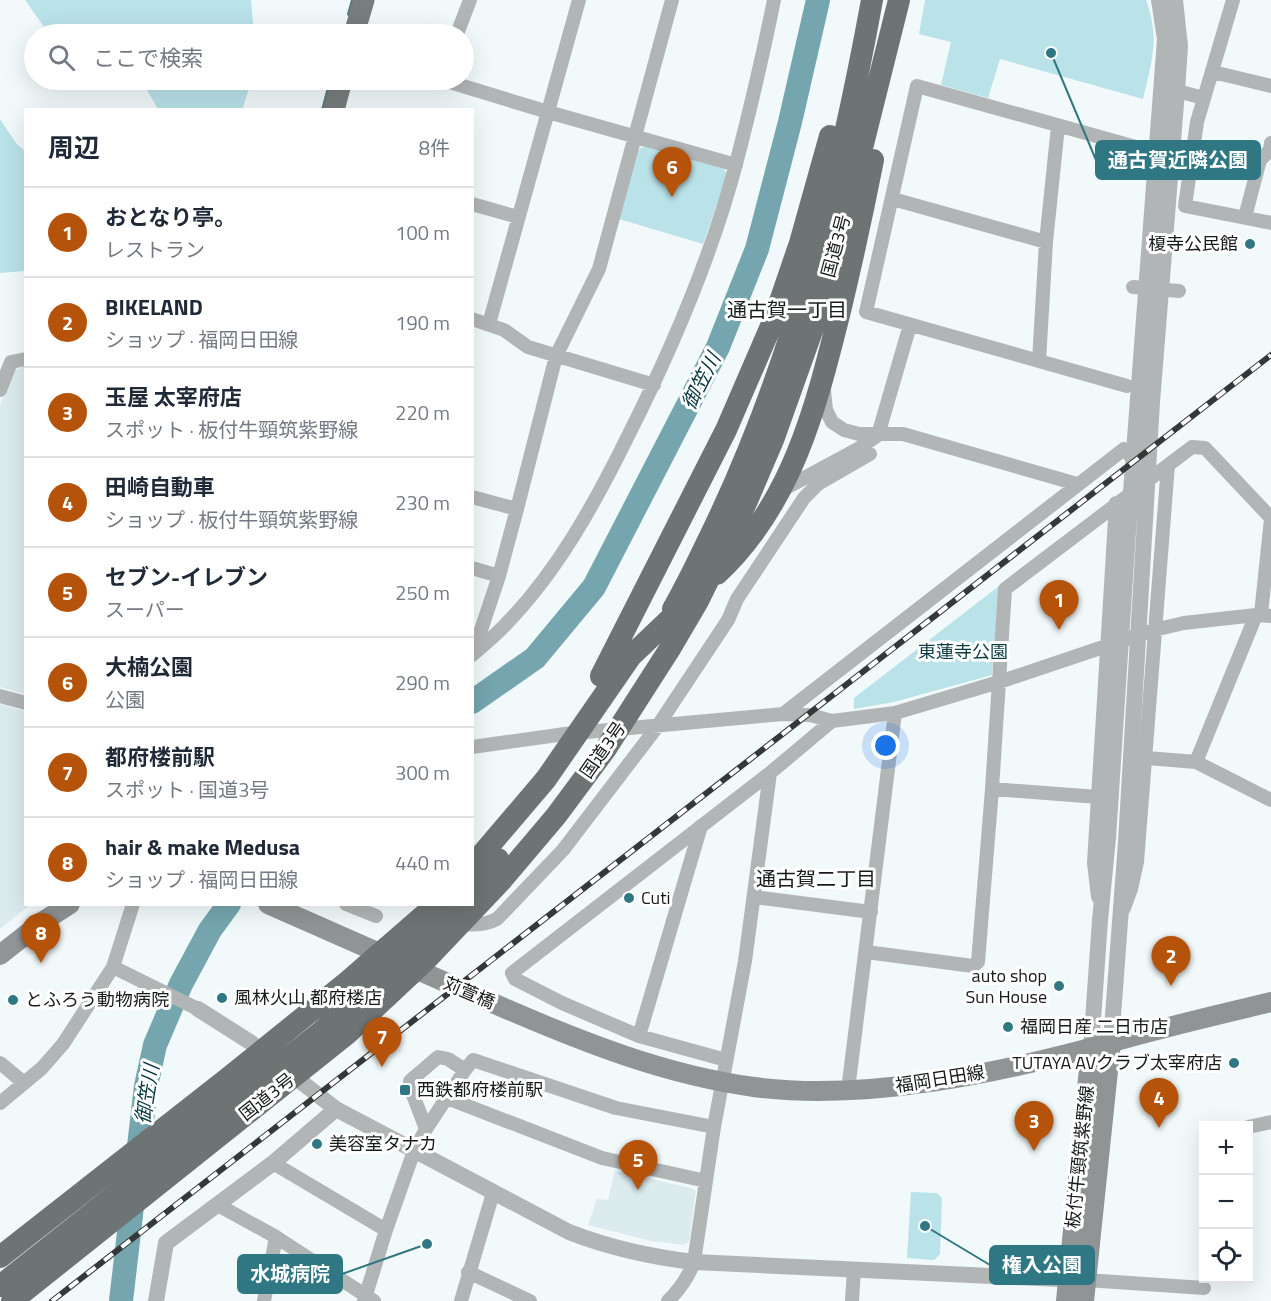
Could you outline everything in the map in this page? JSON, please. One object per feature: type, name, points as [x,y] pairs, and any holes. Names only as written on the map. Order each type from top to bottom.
[{"type":"highway","name":"国道3号","points":[[12,1301],[347,1034],[425,961],[501,881],[556,816],[605,750],[693,610],[737,500],[753,439],[798,312],[838,163],[858,78],[872,3]]},
{"type":"highway","points":[[474,864],[546,779],[607,667],[726,430],[774,319],[800,243],[849,65],[872,3]]},
{"type":"highway","name":"国道3号","points":[[474,884],[539,809],[626,687],[772,440],[813,328],[828,278],[898,4]]},
{"type":"highway","points":[[474,849],[572,734],[631,656],[738,555],[761,525],[782,490],[799,449],[824,375],[859,230],[890,76],[898,4]]},
{"type":"highway","name":"国道3号","points":[[0,1286],[322,1031],[405,957],[453,906]]},
{"type":"highway","points":[[0,1239],[82,1183],[221,1075],[404,920],[426,910]]},
{"type":"highway","points":[[0,1257],[82,1183]]},
{"type":"main road","points":[[357,24],[364,0]]},
{"type":"main road","points":[[335,108],[339,90]]},
{"type":"main road","points":[[0,956],[42,922],[67,906]]},
{"type":"main road","name":"苅萱橋","points":[[273,906],[563,1033],[620,1055],[674,1071]]},
{"type":"main road","name":"福岡日田線","points":[[674,1071],[757,1087],[804,1090],[874,1089],[945,1079],[1091,1049],[1271,1002]]},
{"type":"main road","name":"板付牛頸筑紫野線","points":[[1066,1301],[1077,1280],[1111,1042]]},
{"type":"main road","name":"板付牛頸筑紫野線","points":[[1084,1301],[1077,1280],[1091,1049]]},
{"type":"street","points":[[461,24],[470,0]]},
{"type":"street","points":[[489,324],[579,0]]},
{"type":"street","points":[[474,649],[499,576],[518,509],[556,356],[599,269],[672,0]]},
{"type":"street","points":[[474,653],[506,625],[565,549],[610,474],[654,385],[692,294],[736,165],[774,0]]},
{"type":"street","points":[[1111,1042],[1126,842],[1167,116],[1165,39],[1160,0]]},
{"type":"street","points":[[1091,1049],[1108,838],[1128,532],[1167,116],[1177,92],[1180,46],[1175,0]]},
{"type":"street","points":[[1233,0],[1197,122],[1185,206],[1271,223]]},
{"type":"street","points":[[1213,72],[1271,86]]},
{"type":"street","points":[[1127,387],[866,312],[917,86],[1143,149]]},
{"type":"street","points":[[474,89],[736,165]]},
{"type":"street","points":[[1177,92],[1204,98]]},
{"type":"street","points":[[1039,361],[1046,242],[1058,126]]},
{"type":"street","points":[[1245,217],[1260,160],[1270,148]]},
{"type":"street","points":[[893,199],[1046,242]]},
{"type":"street","points":[[474,205],[518,218]]},
{"type":"street","points":[[1133,287],[1179,291]]},
{"type":"street","points":[[474,320],[504,330],[528,347],[654,385]]},
{"type":"street","points":[[782,490],[858,449],[878,435],[910,325]]},
{"type":"street","points":[[0,390],[11,362],[24,359]]},
{"type":"street","points":[[824,375],[826,410],[832,422],[844,430],[859,434],[903,434],[1077,484]]},
{"type":"street","points":[[866,952],[973,966],[978,962],[1005,589],[1192,447],[1205,448],[1271,519],[1263,615],[1196,762]]},
{"type":"street","points":[[783,714],[1124,448],[1150,478]]},
{"type":"street","points":[[426,910],[479,925],[488,924],[497,918],[562,850],[657,727],[728,620],[737,599],[804,498],[818,484],[870,454]]},
{"type":"street","points":[[1120,918],[1131,889],[1137,862],[1147,758],[1154,630],[1168,465]]},
{"type":"street","points":[[474,498],[518,509]]},
{"type":"street","points":[[1100,920],[1094,863],[1116,503]]},
{"type":"street","points":[[474,569],[499,576]]},
{"type":"street","points":[[474,747],[572,734],[783,714],[810,714],[832,721],[895,713],[1184,622],[1263,615]]},
{"type":"street","points":[[0,696],[24,702]]},
{"type":"street","points":[[848,1090],[895,713]]},
{"type":"street","points":[[726,1060],[639,1036],[562,1003],[515,980],[512,974],[770,773],[832,721]]},
{"type":"street","points":[[1147,758],[1196,762],[1271,800]]},
{"type":"street","points":[[668,1301],[689,1275],[694,1262],[714,1127],[745,961],[770,773]]},
{"type":"street","points":[[992,789],[1098,797]]},
{"type":"street","points":[[639,1036],[701,826]]},
{"type":"street","points":[[754,897],[871,912]]},
{"type":"street","points":[[0,1103],[42,1068],[63,1044],[113,967],[132,906]]},
{"type":"street","points":[[351,906],[376,916]]},
{"type":"street","points":[[113,967],[198,1010],[256,1046],[336,1109],[493,1193],[569,1232],[597,1243],[650,1256],[694,1262],[1077,1280],[1203,1289]]},
{"type":"street","points":[[426,1129],[410,1087],[410,1081],[438,1057],[448,1059],[465,1070]]},
{"type":"street","points":[[218,1205],[276,1237],[368,1299],[386,1230],[414,1151],[472,1059],[616,1108],[714,1127]]},
{"type":"street","points":[[0,1063],[24,1083]]},
{"type":"street","points":[[447,1098],[602,1158],[706,1181]]},
{"type":"street","points":[[156,1301],[166,1243],[273,1163],[336,1109]]},
{"type":"street","points":[[1253,1126],[1271,1122]]},
{"type":"street","points":[[273,1163],[386,1230]]},
{"type":"street","points":[[461,1301],[493,1193]]},
{"type":"street","points":[[264,1301],[276,1237]]},
{"type":"street","points":[[852,1301],[854,1269]]},
{"type":"street","points":[[468,1272],[530,1301]]},
{"type":"shaded area","points":[[24,366],[24,694],[0,687],[0,405],[14,371]]},
{"type":"shaded area","points":[[0,704],[24,711],[24,906],[29,906],[0,929]]},
{"type":"shaded area","points":[[615,1171],[696,1191],[689,1242],[683,1245],[651,1241],[588,1225],[597,1199],[608,1200]]},
{"type":"green space","points":[[25,0],[251,0],[253,24],[42,24]]},
{"type":"green space","points":[[925,0],[1146,0],[1154,38],[1152,61],[1143,99],[1000,59],[988,98],[941,85],[951,42],[919,34]]},
{"type":"green space","points":[[147,90],[249,90],[243,108],[157,108]]},
{"type":"green space","points":[[0,119],[16,143],[24,150],[24,271],[0,273]]},
{"type":"green space","points":[[646,145],[724,169],[727,175],[703,244],[619,219],[637,150]]},
{"type":"green space","name":"東蓮寺公園","points":[[999,586],[992,675],[894,702],[854,709],[854,698]]},
{"type":"green space","points":[[911,1192],[937,1193],[942,1198],[940,1254],[934,1260],[907,1258]]},
{"type":"waterway","points":[[349,14],[353,0]]},
{"type":"waterway","name":"御笠川","points":[[474,701],[535,658],[594,587],[718,347],[757,249],[790,122],[818,0]]},
{"type":"waterway","points":[[324,108],[328,90]]},
{"type":"waterway","name":"御笠川","points":[[121,1301],[146,1086],[155,1045],[181,984],[210,930],[228,906]]},
{"type":"railway","points":[[52,1301],[1271,355]]},
{"type":"place","name":"通古賀近隣公園","points":[[1051,53]]},
{"type":"place","name":"大楠公園","points":[[672,197]]},
{"type":"place","name":"榎寺公民館","points":[[1250,244]]},
{"type":"place","name":"おとなり亭。","points":[[1059,630]]},
{"type":"place","name":"Cuti","points":[[629,898]]},
{"type":"place","name":"hair & make Medusa","points":[[41,963]]},
{"type":"place","name":"auto shop Sun House","points":[[1059,986]]},
{"type":"place","name":"BIKELAND","points":[[1171,986]]},
{"type":"place","name":"風林火山 都府楼店","points":[[222,998]]},
{"type":"place","name":"とふろう動物病院","points":[[13,1000]]},
{"type":"place","name":"福岡日産 二日市店","points":[[1008,1027]]},
{"type":"place","name":"TUTAYA AVクラブ太宰府店","points":[[1234,1063]]},
{"type":"place","name":"都府楼前駅","points":[[382,1067]]},
{"type":"place","name":"西鉄都府楼前駅","points":[[405,1090]]},
{"type":"place","name":"田崎自動車","points":[[1159,1128]]},
{"type":"place","name":"美容室タナカ","points":[[317,1144]]},
{"type":"place","name":"玉屋 太宰府店","points":[[1034,1151]]},
{"type":"place","name":"セブン-イレブン","points":[[638,1190]]},
{"type":"place","name":"権入公園","points":[[925,1226]]},
{"type":"place","name":"水城病院","points":[[427,1244]]},
{"type":"district","name":"通古賀一丁目","points":[[787,310]]},
{"type":"district","name":"通古賀二丁目","points":[[816,879]]}]
